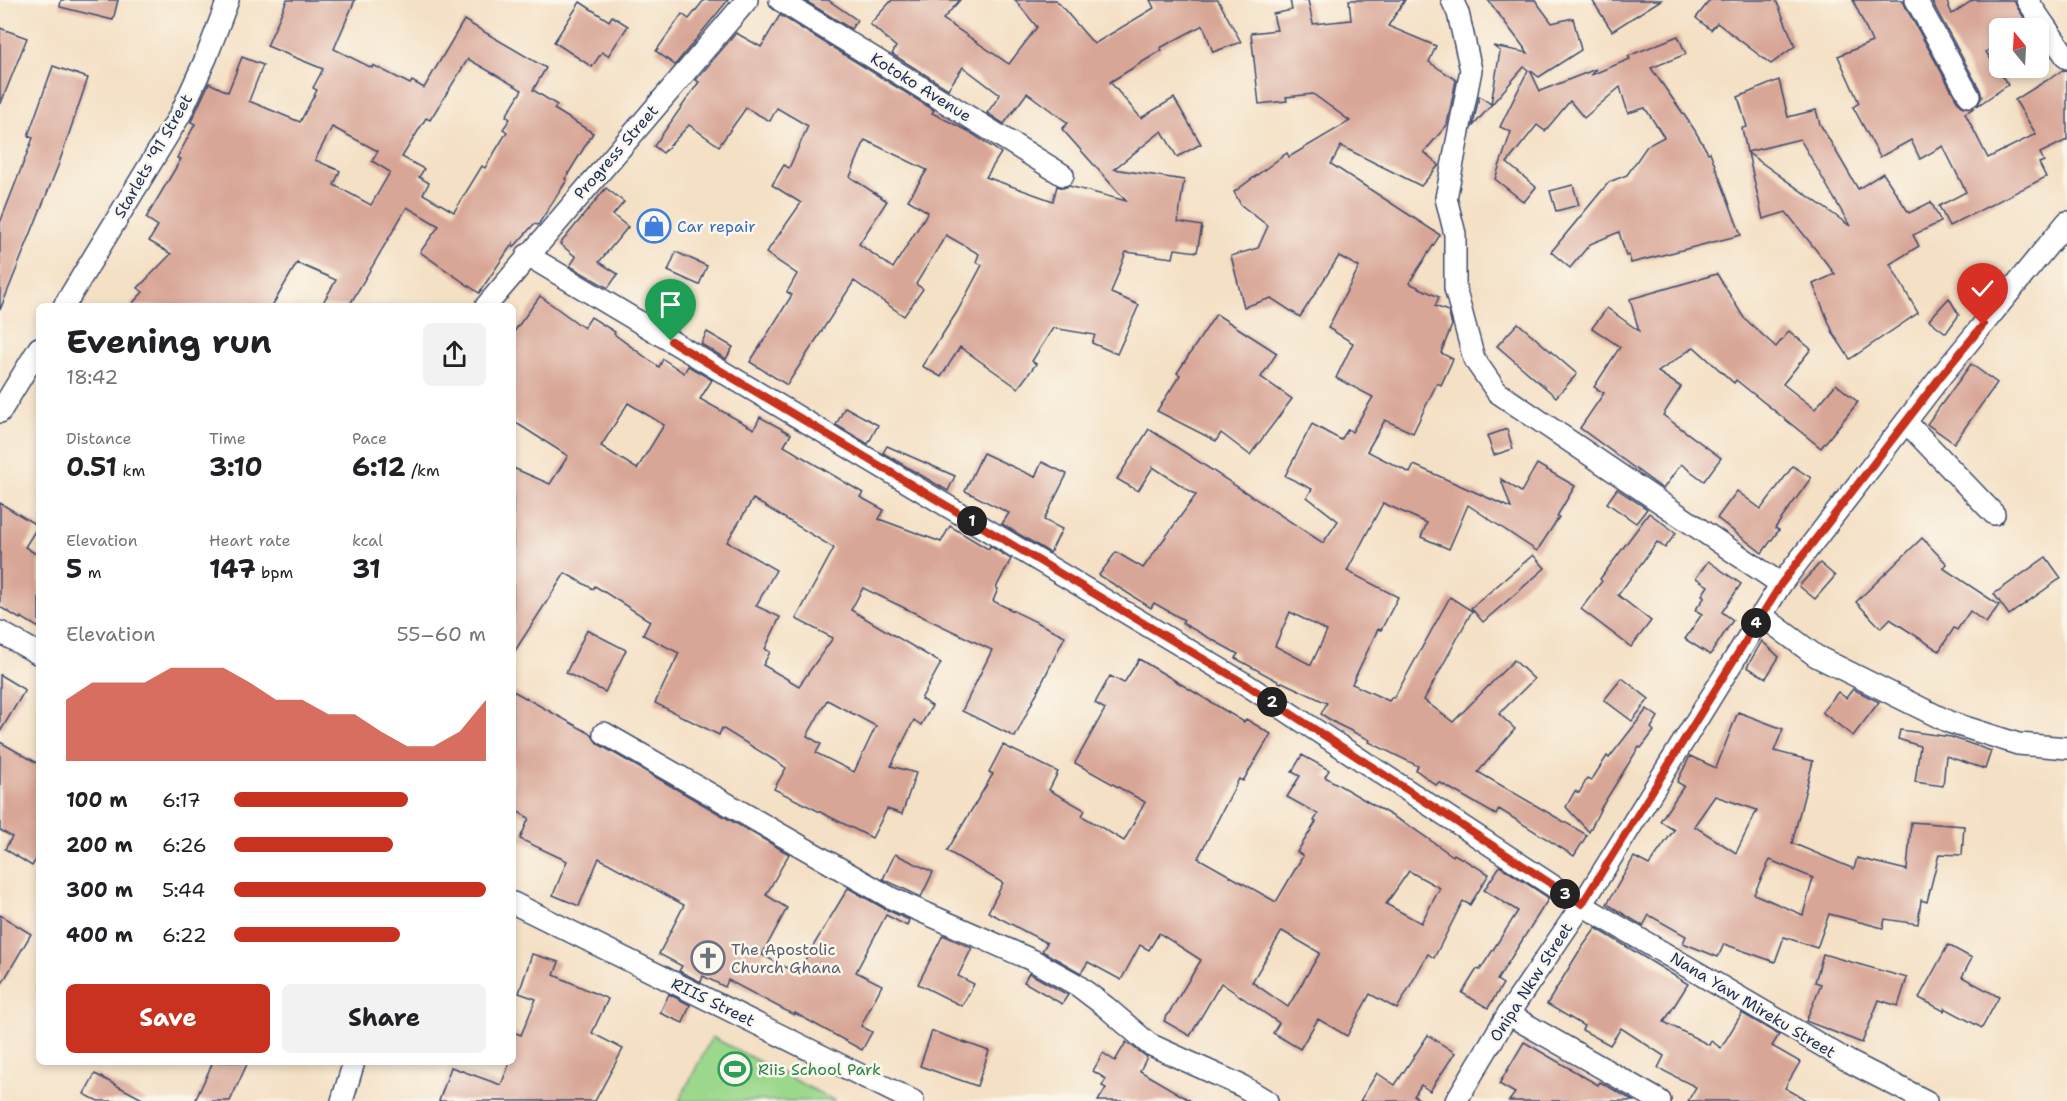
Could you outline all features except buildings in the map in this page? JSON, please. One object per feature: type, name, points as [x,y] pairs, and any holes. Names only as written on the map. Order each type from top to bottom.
[{"type":"street","name":"Starlets '91 Street","points":[[66,303],[180,115],[206,58],[228,0]]},
{"type":"street","name":"Progress Street","points":[[488,303],[527,255],[747,0]]},
{"type":"street","name":"Kotoko Avenue","points":[[780,0],[1063,175]]},
{"type":"street","points":[[1452,0],[1458,13],[1471,69],[1446,198],[1455,234],[1455,288],[1474,360],[1497,392],[1781,584]]},
{"type":"street","points":[[1916,0],[1969,96]]},
{"type":"street","points":[[2027,0],[2067,58]]},
{"type":"street","name":"Onipa Nkw Street","points":[[1456,1101],[1508,1014],[1582,904],[1781,584],[1941,376],[2067,222]]},
{"type":"street","name":"Nana Yaw Mireku Street","points":[[527,255],[1247,685],[1582,904],[1850,1062],[1926,1101]]},
{"type":"street","points":[[0,412],[36,353]]},
{"type":"street","points":[[1906,422],[1994,514]]},
{"type":"street","points":[[1761,615],[1816,656],[1949,722],[2018,744],[2067,748]]},
{"type":"street","points":[[0,632],[36,652]]},
{"type":"street","points":[[604,733],[891,898],[1032,960],[1077,985],[1149,1044],[1242,1086],[1268,1101]]},
{"type":"street","name":"RIIS Street","points":[[516,904],[913,1101]]},
{"type":"street","points":[[1508,1014],[1660,1101]]},
{"type":"street","points":[[342,1101],[353,1065]]},
{"type":"green space","name":"Riis School Park","points":[[712,1037],[835,1101],[679,1101]]},
{"type":"place","name":"Car repair","points":[[654,226]]},
{"type":"place","name":"The Apostolic Church Ghana","points":[[708,958]]},
{"type":"place","name":"Riis School Park","points":[[735,1069]]},
{"type":"route","points":[[671,341],[1247,685],[1582,904],[1781,584],[1983,325]]}]
